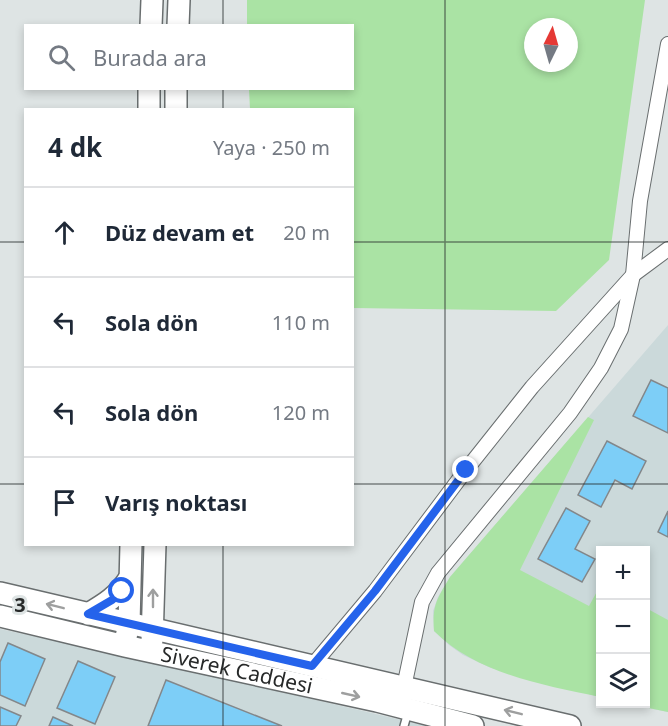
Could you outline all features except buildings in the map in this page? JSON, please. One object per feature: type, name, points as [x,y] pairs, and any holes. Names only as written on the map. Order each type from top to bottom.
[{"type":"main road","points":[[151,24],[152,0]]},
{"type":"main road","points":[[178,24],[179,0]]},
{"type":"main road","points":[[149,90],[149,108]]},
{"type":"main road","points":[[176,90],[176,108]]},
{"type":"main road","points":[[125,646],[129,624],[131,546]]},
{"type":"main road","points":[[151,651],[155,546]]},
{"type":"main road","points":[[88,614],[112,600],[122,591],[129,579]]},
{"type":"main road","name":"Siverek Caddesi","points":[[0,593],[570,726]]},
{"type":"main road","name":"Siverek Caddesi","points":[[0,616],[151,651],[406,718],[460,724]]},
{"type":"street","points":[[404,687],[422,602],[438,573],[570,413],[601,368],[621,329],[633,275],[640,201],[668,44]]},
{"type":"street","points":[[312,666],[375,591],[532,387],[633,275],[668,249]]},
{"type":"shaded area","points":[[668,325],[668,712],[648,708],[650,546],[596,546],[596,696],[491,668],[463,655],[449,645],[434,631],[433,611],[450,577]]},
{"type":"shaded area","points":[[0,629],[158,663],[427,726],[0,726]]},
{"type":"green space","points":[[247,0],[645,0],[609,260],[556,311],[354,308],[354,108],[250,108],[249,90],[354,90],[354,24],[247,24]]},
{"type":"green space","points":[[588,417],[594,420],[520,570],[589,606],[596,593],[596,696],[512,676],[490,668],[451,646],[434,631],[436,602],[450,577]]},
{"type":"green space","points":[[650,610],[668,620],[668,712],[648,708]]},
{"type":"route","points":[[122,591],[112,600],[88,614],[312,666],[375,591],[466,470]]}]
